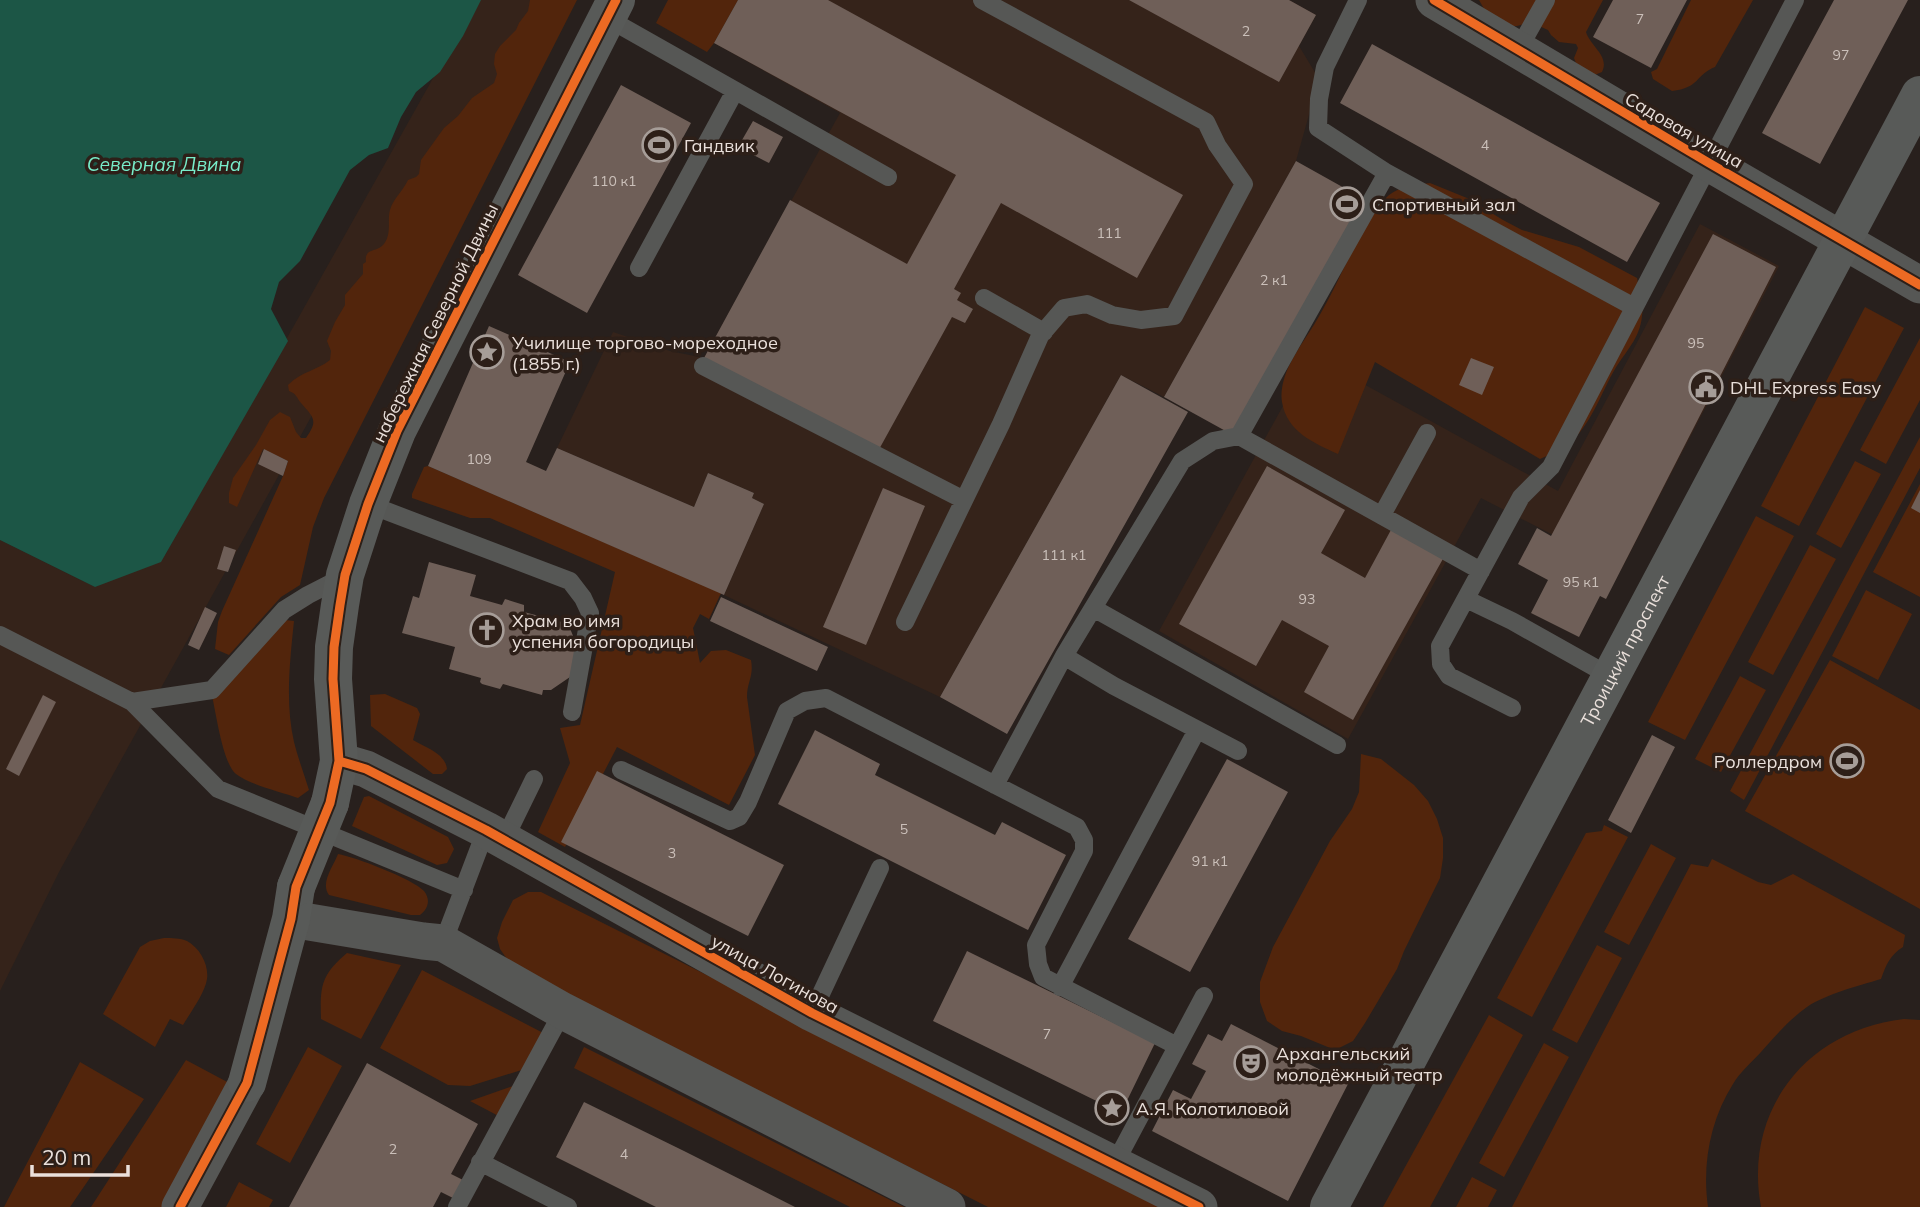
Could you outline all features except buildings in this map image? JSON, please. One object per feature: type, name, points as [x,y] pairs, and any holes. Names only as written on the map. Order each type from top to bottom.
[{"type":"main road","name":"набережная Северной Двины","points":[[293,903],[330,803],[339,761],[334,647],[345,575],[368,504],[397,431],[611,9]]},
{"type":"main road","name":"Троицкий проспект","points":[[1329,1207],[1920,95]]},
{"type":"main road","points":[[247,1083],[293,903]]},
{"type":"street","name":"Садовая улица","points":[[1434,0],[1920,285]]},
{"type":"street","name":"улица Логинова","points":[[339,761],[366,769],[496,836],[812,1013],[1199,1207]]},
{"type":"street","points":[[293,903],[424,941],[443,943],[563,1011],[947,1207]]},
{"type":"street","points":[[180,1207],[247,1083]]},
{"type":"lane","points":[[905,622],[1040,337],[1063,308],[1087,304],[1112,315],[1141,320],[1174,316],[1244,184],[1217,145],[1206,122],[982,0]]},
{"type":"lane","points":[[1358,0],[1325,67],[1319,99],[1318,128],[1387,173],[1634,307]]},
{"type":"lane","points":[[1518,50],[1546,0]]},
{"type":"lane","points":[[1512,708],[1449,676],[1441,664],[1440,646],[1521,497],[1551,467],[1795,0]]},
{"type":"lane","points":[[611,9],[735,91],[888,177]]},
{"type":"lane","points":[[639,268],[735,91]]},
{"type":"lane","points":[[1239,436],[1387,173]]},
{"type":"lane","points":[[984,298],[1044,332]]},
{"type":"lane","points":[[703,366],[964,500]]},
{"type":"lane","points":[[1382,515],[1427,433]]},
{"type":"lane","points":[[995,785],[1064,656],[1182,461],[1213,441],[1239,436],[1481,570]]},
{"type":"lane","points":[[368,504],[570,581],[590,613],[572,712]]},
{"type":"lane","points":[[132,702],[212,690],[284,610],[345,575]]},
{"type":"lane","points":[[1466,599],[1512,621],[1610,676]]},
{"type":"lane","points":[[1093,608],[1337,744]]},
{"type":"lane","points":[[0,635],[132,702],[218,789],[464,890]]},
{"type":"lane","points":[[1064,656],[1114,686],[1238,751]]},
{"type":"lane","points":[[621,770],[730,821],[739,817],[748,802],[788,711],[805,701],[826,698],[1077,827],[1084,839],[1084,850],[1036,945],[1038,964],[1043,977],[1177,1046]]},
{"type":"lane","points":[[1060,987],[1197,730]]},
{"type":"lane","points":[[443,943],[464,890],[496,836],[512,824],[534,779]]},
{"type":"lane","points":[[812,1013],[880,868]]},
{"type":"lane","points":[[1114,1165],[1204,996]]},
{"type":"lane","points":[[457,1207],[563,1011]]},
{"type":"lane","points":[[480,1162],[568,1207]]},
{"type":"shaded area","points":[[477,0],[542,0],[59,872],[0,991],[0,540],[95,587],[165,555]]},
{"type":"shaded area","points":[[530,0],[577,0],[324,498],[313,527],[300,585],[281,597],[229,655],[215,649],[222,611],[288,461],[263,449],[237,507],[229,503],[233,478],[270,420],[280,412],[290,417],[301,438],[306,438],[310,432],[313,419],[289,391],[288,385],[330,360],[331,351],[327,341],[345,305],[345,295],[363,274],[367,254],[384,244],[389,231],[389,214],[393,202],[408,180],[419,174],[421,160],[444,128],[472,98],[494,83],[497,74],[495,54],[516,30],[528,11]]},
{"type":"shaded area","points":[[668,0],[738,0],[707,52],[656,23]]},
{"type":"shaded area","points":[[738,0],[1289,0],[1316,15],[1299,46],[1319,79],[1296,161],[1164,397],[1121,375],[940,697],[724,595],[764,504],[752,498],[754,493],[708,473],[694,507],[557,448],[613,332],[670,351],[704,358],[840,113],[714,43]]},
{"type":"shaded area","points":[[1479,0],[1603,0],[1586,32],[1602,56],[1602,72],[1592,76],[1576,63],[1576,44],[1559,42],[1548,30],[1539,26],[1528,23],[1511,26],[1487,14]]},
{"type":"shaded area","points":[[1691,0],[1753,0],[1715,67],[1688,87],[1672,91],[1653,79],[1651,72],[1657,69]]},
{"type":"shaded area","points":[[1430,183],[1467,198],[1522,230],[1579,247],[1637,278],[1642,311],[1641,324],[1635,338],[1580,432],[1565,446],[1540,459],[1375,362],[1338,454],[1303,435],[1289,421],[1285,412],[1282,393],[1287,370],[1374,214],[1394,192],[1409,186]]},
{"type":"shaded area","points":[[1700,224],[1779,266],[1621,570],[1481,498],[1348,739],[1159,631],[1311,355],[1558,491]]},
{"type":"shaded area","points":[[1865,307],[1904,328],[1799,526],[1761,506]]},
{"type":"shaded area","points":[[1920,338],[1920,400],[1886,464],[1860,450]]},
{"type":"shaded area","points":[[1920,437],[1920,468],[1744,800],[1730,791]]},
{"type":"shaded area","points":[[1855,461],[1881,474],[1841,548],[1816,534]]},
{"type":"shaded area","points":[[428,466],[721,593],[709,619],[700,614],[693,628],[700,663],[711,651],[726,650],[751,660],[752,671],[747,697],[755,755],[729,805],[617,747],[565,847],[538,832],[570,763],[560,728],[580,725],[615,572],[490,518],[470,518],[412,498],[424,467]]},
{"type":"shaded area","points":[[1920,484],[1920,597],[1873,572]]},
{"type":"shaded area","points":[[1756,516],[1794,536],[1685,740],[1648,722]]},
{"type":"shaded area","points":[[1810,545],[1836,559],[1773,675],[1748,662]]},
{"type":"shaded area","points":[[1866,590],[1912,614],[1878,680],[1832,656]]},
{"type":"shaded area","points":[[285,620],[294,621],[289,682],[291,727],[309,790],[298,798],[257,785],[236,774],[227,760],[212,696]]},
{"type":"shaded area","name":"Роллердром","points":[[1830,660],[1920,710],[1920,909],[1745,811]]},
{"type":"shaded area","points":[[1740,676],[1766,690],[1721,772],[1695,759]]},
{"type":"shaded area","points":[[385,694],[417,708],[420,714],[413,740],[443,759],[447,769],[442,774],[433,774],[371,726],[370,695]]},
{"type":"shaded area","points":[[1361,754],[1381,759],[1414,785],[1428,801],[1443,838],[1443,858],[1440,878],[1397,969],[1353,1041],[1335,1050],[1282,1031],[1267,1021],[1260,1002],[1260,982],[1273,947],[1330,841],[1352,809],[1359,792]]},
{"type":"shaded area","points":[[369,796],[448,837],[454,849],[447,863],[437,865],[352,826],[364,797]]},
{"type":"shaded area","points":[[1604,825],[1628,837],[1532,1017],[1497,998],[1586,833],[1602,831]]},
{"type":"shaded area","points":[[1651,844],[1676,858],[1629,945],[1604,932]]},
{"type":"shaded area","points":[[338,854],[383,869],[418,886],[427,898],[425,910],[420,915],[411,915],[329,895],[327,880]]},
{"type":"shaded area","points":[[1712,859],[1758,882],[1771,885],[1793,874],[1905,935],[1903,947],[1889,961],[1881,979],[1833,994],[1800,1012],[1736,1080],[1725,1098],[1713,1128],[1707,1159],[1708,1207],[1512,1207],[1691,864],[1708,867]]},
{"type":"shaded area","points":[[528,892],[541,892],[1170,1207],[988,1207],[512,966],[500,949],[497,938],[513,900]]},
{"type":"shaded area","points":[[176,938],[192,944],[205,963],[207,979],[200,997],[183,1025],[170,1019],[155,1047],[103,1014],[140,947],[150,941]]},
{"type":"shaded area","points":[[1597,945],[1622,958],[1577,1043],[1552,1030]]},
{"type":"shaded area","points":[[347,953],[401,965],[361,1039],[321,1019],[324,982],[332,968]]},
{"type":"shaded area","points":[[422,970],[549,1036],[544,1063],[470,1086],[448,1085],[380,1048]]},
{"type":"shaded area","points":[[1489,1015],[1523,1035],[1430,1207],[1383,1207]]},
{"type":"shaded area","points":[[1904,1019],[1920,1020],[1920,1207],[1761,1207],[1758,1172],[1762,1138],[1773,1108],[1789,1081],[1811,1058],[1838,1039],[1869,1026]]},
{"type":"shaded area","points":[[1544,1043],[1569,1057],[1504,1177],[1479,1163]]},
{"type":"shaded area","points":[[308,1047],[342,1066],[290,1163],[256,1144]]},
{"type":"shaded area","points":[[584,1047],[904,1207],[850,1207],[574,1068]]},
{"type":"shaded area","points":[[186,1060],[231,1084],[163,1207],[91,1207]]},
{"type":"shaded area","points":[[80,1062],[144,1099],[70,1207],[4,1207]]},
{"type":"shaded area","points":[[533,1079],[510,1122],[470,1101]]},
{"type":"shaded area","points":[[1472,1177],[1497,1190],[1488,1207],[1456,1207]]},
{"type":"shaded area","points":[[239,1182],[273,1200],[269,1207],[226,1207]]},
{"type":"water","name":"Северная Двина","points":[[0,0],[481,0],[463,36],[440,72],[416,92],[401,117],[388,148],[369,155],[350,170],[300,261],[279,282],[271,309],[288,341],[161,562],[95,587],[0,540]]},
{"type":"cycle path","points":[[180,1207],[247,1083],[291,919],[296,887],[330,803],[339,761],[333,679],[334,647],[345,575],[368,504],[397,431],[616,0]]},
{"type":"cycle path","points":[[1434,0],[1920,285]]},
{"type":"cycle path","points":[[339,761],[366,769],[486,830],[812,1013],[1199,1207]]},
{"type":"place","name":"Гандвик","points":[[659,145]]},
{"type":"place","name":"Спортивный зал","points":[[1347,204]]},
{"type":"place","name":"Училище торгово-мореходное (1855 г.)","points":[[487,352]]},
{"type":"place","name":"DHL Express Easy","points":[[1706,387]]},
{"type":"place","name":"Храм во имя успения богородицы","points":[[487,630]]},
{"type":"place","name":"Роллердром","points":[[1847,761]]},
{"type":"place","name":"Архангельский молодёжный театр","points":[[1251,1063]]},
{"type":"place","name":"А.Я. Колотиловой","points":[[1112,1108]]}]
